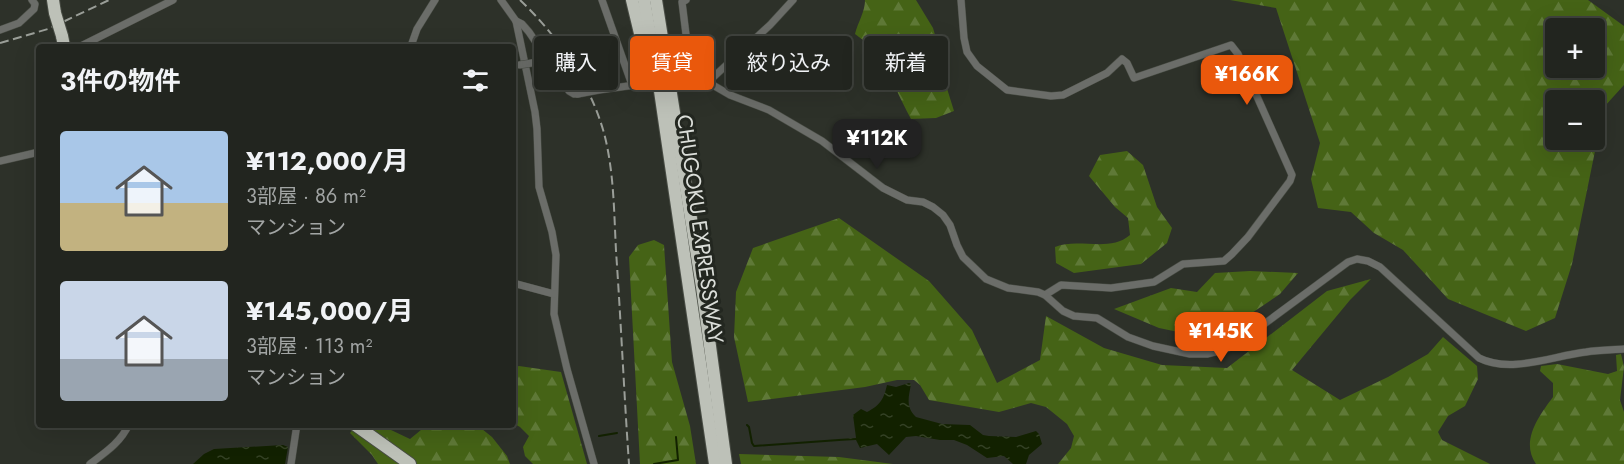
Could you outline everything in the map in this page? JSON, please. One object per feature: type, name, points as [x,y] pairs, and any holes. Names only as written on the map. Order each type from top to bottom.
[{"type":"highway","points":[[632,0],[672,170]]},
{"type":"highway","name":"CHUGOKU EXPRESSWAY","points":[[644,0],[672,170],[715,464]]},
{"type":"highway","name":"CHUGOKU EXPRESSWAY","points":[[656,0],[702,287],[726,464]]},
{"type":"highway","points":[[54,6],[63,41]]},
{"type":"highway","points":[[360,428],[410,464]]},
{"type":"street","points":[[0,30],[27,17],[34,9],[35,4],[32,0]]},
{"type":"street","points":[[85,44],[173,0]]},
{"type":"street","points":[[412,44],[417,29],[435,0]]},
{"type":"street","points":[[501,0],[516,21],[537,129],[539,188],[556,255],[554,314],[594,464]]},
{"type":"street","points":[[602,0],[630,72]]},
{"type":"street","points":[[685,36],[682,2],[686,0]]},
{"type":"street","points":[[714,76],[770,25],[793,0]]},
{"type":"street","points":[[961,0],[964,38],[972,60],[1000,86],[1019,93],[1063,95],[1107,73],[1122,59],[1134,78],[1231,45],[1238,54],[1292,175],[1290,181],[1248,237],[1224,261],[1183,264],[1154,282],[1111,288],[1061,285],[1046,296]]},
{"type":"street","points":[[516,21],[522,24],[534,40]]},
{"type":"street","points":[[516,65],[534,64]]},
{"type":"street","points":[[714,86],[793,123],[822,141],[867,178],[898,197],[923,202],[943,214],[963,257],[986,279],[1008,288],[1030,290],[1046,296],[1063,311],[1074,316],[1097,318],[1128,337],[1170,351],[1207,354],[1237,344],[1337,268],[1357,259],[1380,267],[1479,358],[1487,362],[1518,363],[1586,352],[1624,349]]},
{"type":"street","points":[[568,90],[578,94],[599,90]]},
{"type":"street","points":[[0,161],[36,153]]},
{"type":"street","points":[[516,284],[554,294]]},
{"type":"street","points":[[90,464],[113,447],[127,428]]},
{"type":"street","points":[[291,464],[296,428]]},
{"type":"green space","points":[[865,0],[916,0],[935,36],[864,36],[864,41],[855,34]]},
{"type":"green space","points":[[1230,0],[1588,0],[1624,26],[1624,85],[1605,106],[1605,90],[1545,90],[1545,150],[1595,150],[1572,264],[1555,318],[1526,331],[1448,299],[1403,250],[1374,233],[1351,212],[1318,208],[1311,179],[1320,143],[1276,8]]},
{"type":"green space","points":[[897,90],[947,90],[954,111],[936,118],[911,119]]},
{"type":"green space","points":[[1127,151],[1143,165],[1157,207],[1172,228],[1167,243],[1141,264],[1074,273],[1056,263],[1055,247],[1073,243],[1113,243],[1130,235],[1128,218],[1115,207],[1089,176],[1100,155]]},
{"type":"green space","points":[[839,218],[929,281],[972,330],[997,383],[1040,360],[1046,316],[1104,348],[1162,365],[1227,368],[1327,291],[1371,279],[1350,300],[1292,370],[1340,400],[1388,377],[1428,354],[1443,337],[1477,366],[1478,379],[1465,406],[1448,416],[1438,432],[1442,440],[1490,464],[1058,464],[1071,448],[1074,436],[1067,424],[1046,407],[1031,403],[999,412],[929,400],[914,380],[897,380],[865,387],[748,402],[734,337],[736,292],[753,248]]},
{"type":"green space","points":[[654,240],[664,245],[672,362],[690,426],[696,464],[640,464],[629,257],[638,245]]},
{"type":"green space","points":[[1250,271],[1298,273],[1280,294],[1234,325],[1188,334],[1159,328],[1114,309],[1171,288],[1197,292],[1215,273]]},
{"type":"green space","points":[[1621,354],[1624,367],[1620,400],[1624,412],[1624,464],[1536,464],[1530,446],[1533,429],[1553,397],[1553,383],[1540,371],[1541,366],[1557,364],[1608,374],[1617,371],[1616,355]]},
{"type":"green space","points":[[516,367],[561,372],[587,464],[533,464],[525,456],[523,447],[529,436],[516,425]]},
{"type":"green space","points":[[354,428],[390,428],[410,439],[423,428],[481,428],[492,437],[507,456],[510,464],[378,464],[350,433]]},
{"type":"green space","points":[[739,454],[839,457],[893,464],[741,464]]},
{"type":"water","points":[[911,384],[909,405],[916,417],[942,424],[970,425],[983,435],[989,436],[1016,437],[1036,431],[1042,444],[1029,455],[1026,464],[1013,464],[1004,456],[987,458],[967,445],[954,440],[906,437],[889,455],[877,444],[860,448],[856,440],[838,441],[838,439],[856,438],[853,415],[861,409],[867,412],[876,407],[887,385],[896,387]]},
{"type":"water","points":[[283,445],[288,447],[285,464],[193,464],[214,449]]},
{"type":"waterway","points":[[747,425],[754,446],[839,440]]},
{"type":"waterway","points":[[599,436],[617,433]]},
{"type":"waterway","points":[[654,464],[678,460],[676,437]]},
{"type":"railway","points":[[0,43],[48,29],[109,0]]},
{"type":"railway","points":[[520,0],[547,29],[571,61],[590,96],[604,133],[613,192],[629,464]]}]
